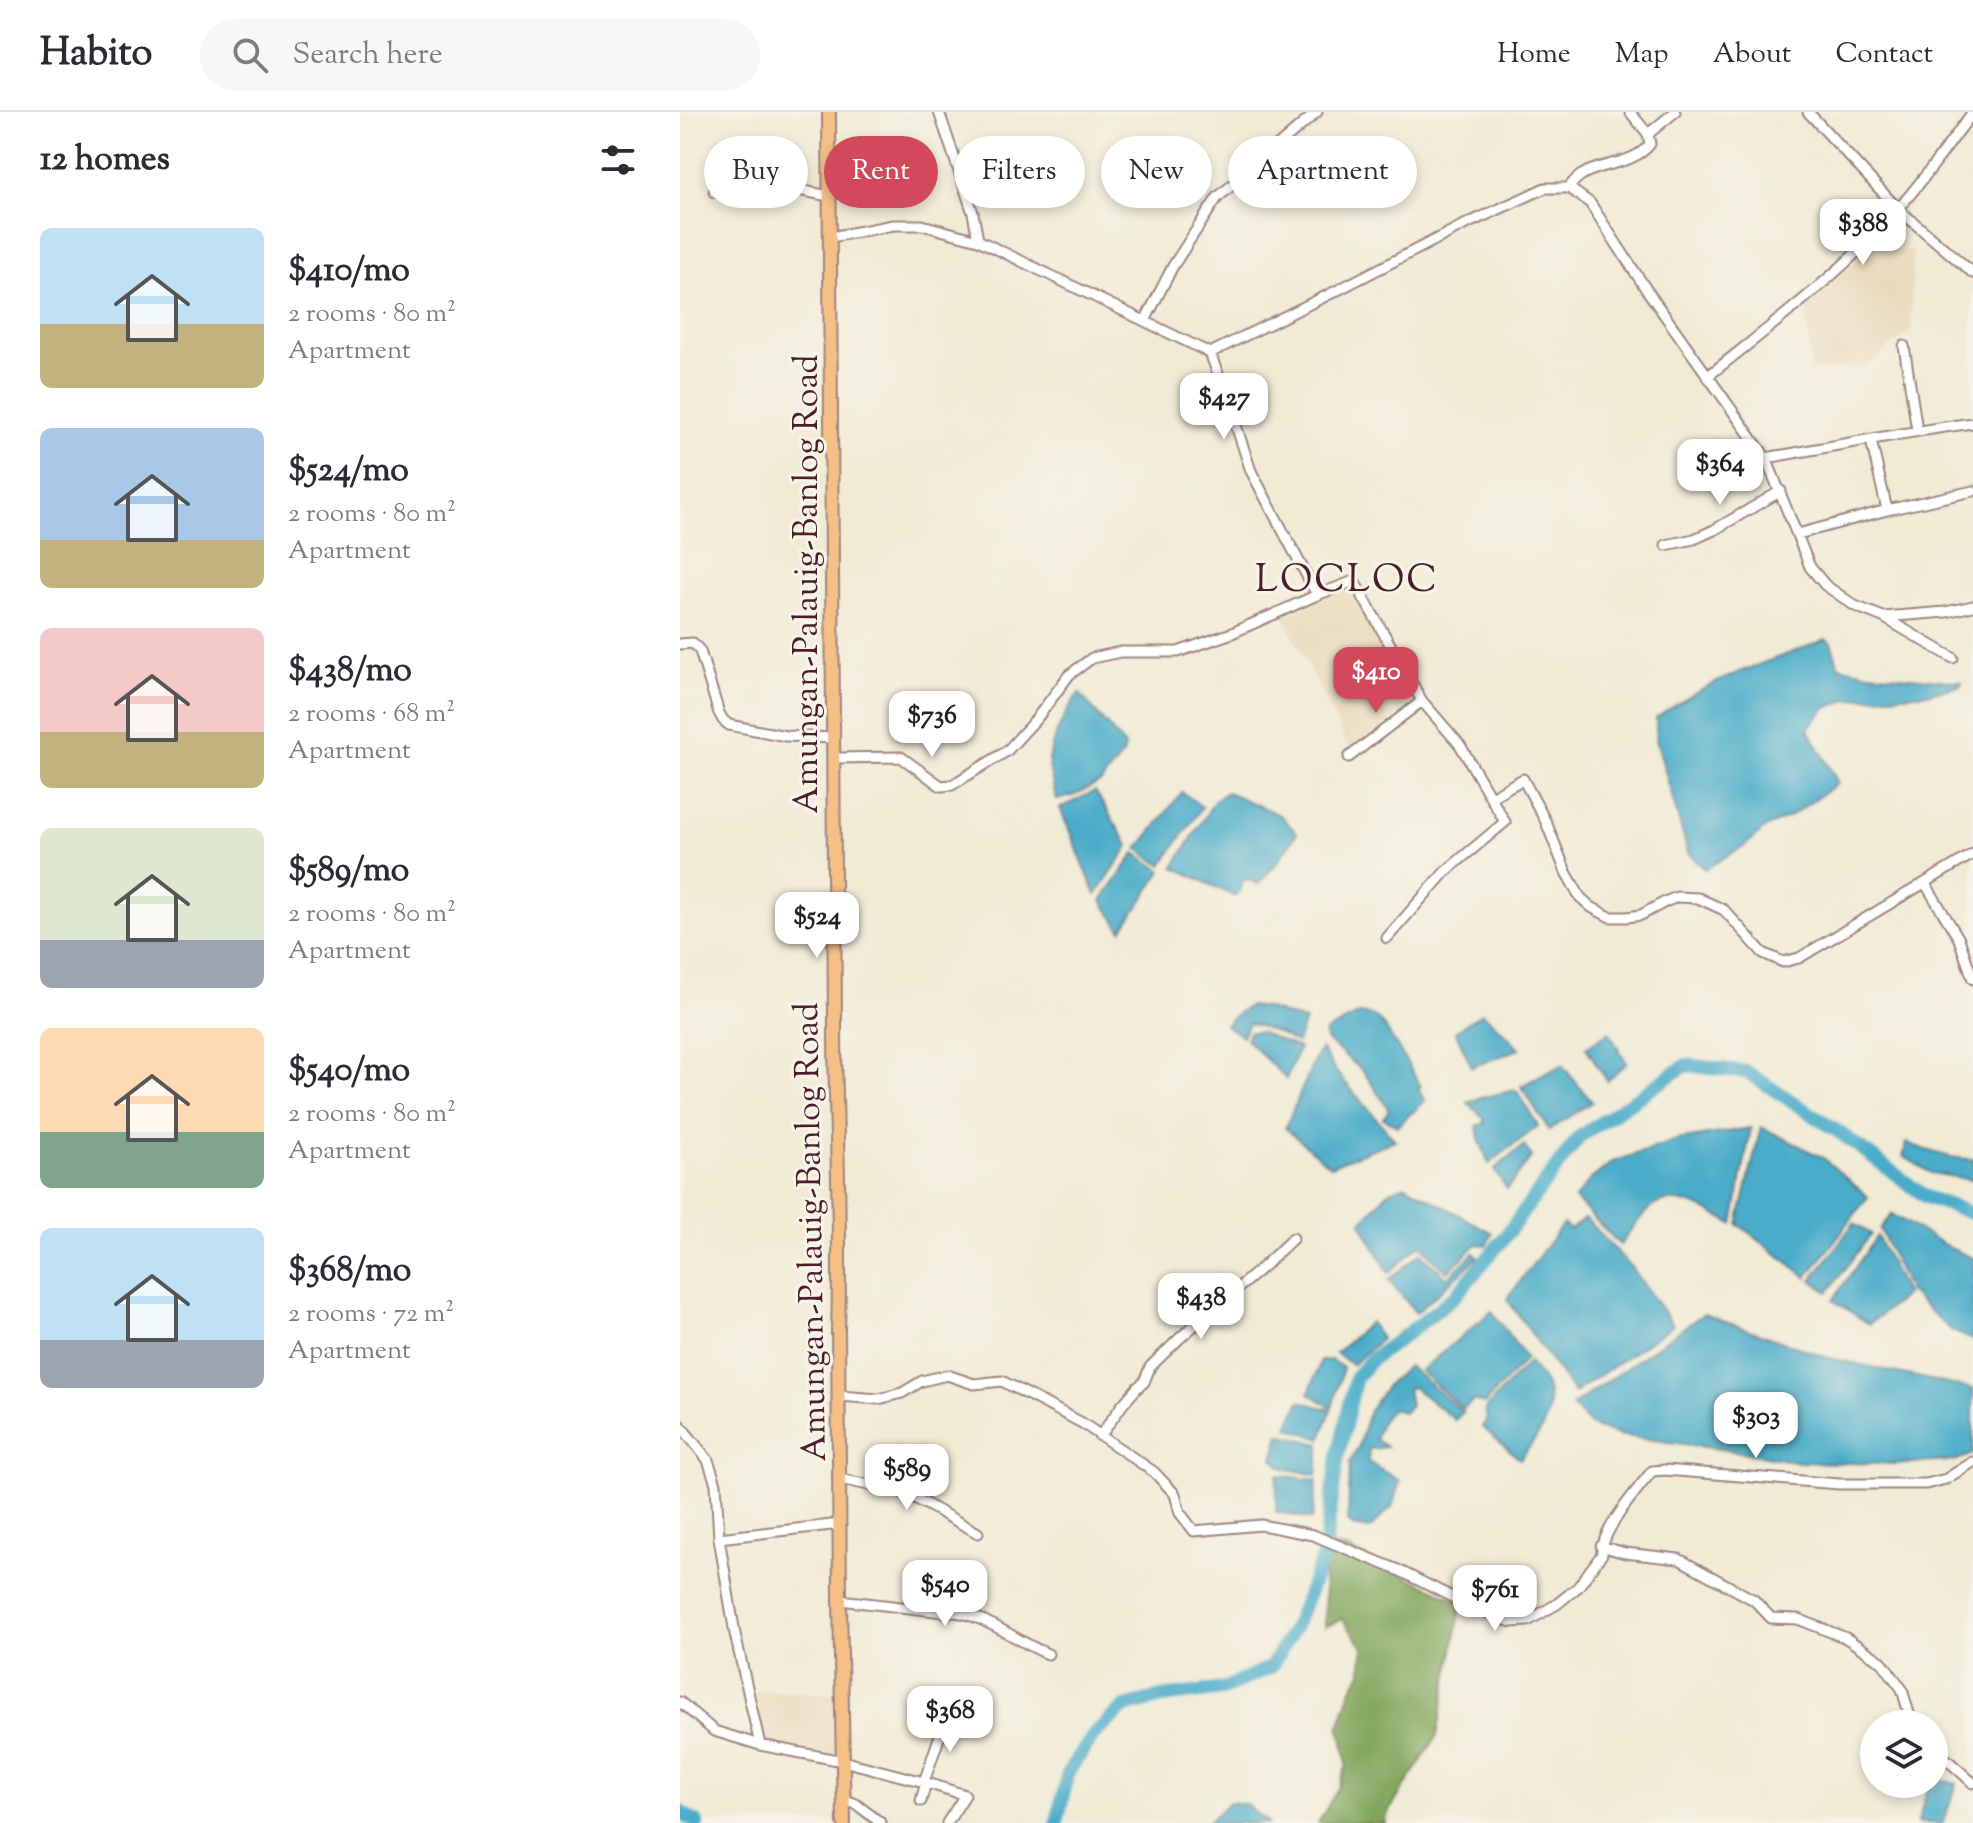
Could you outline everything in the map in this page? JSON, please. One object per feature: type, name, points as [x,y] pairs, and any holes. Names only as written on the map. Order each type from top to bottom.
[{"type":"main road","name":"Amungan-Palauig-Banlog Road","points":[[829,112],[829,136]]},
{"type":"main road","name":"Amungan-Palauig-Banlog Road","points":[[830,208],[835,1102],[840,1285],[844,1823]]},
{"type":"street","points":[[939,112],[973,213],[978,240]]},
{"type":"street","points":[[1145,321],[1173,266],[1217,198],[1317,112]]},
{"type":"street","points":[[1569,188],[1574,179],[1586,171],[1615,164],[1644,151],[1650,144],[1648,134],[1630,112]]},
{"type":"street","points":[[1648,134],[1675,112]]},
{"type":"street","points":[[1808,112],[1898,209],[1973,273]]},
{"type":"street","points":[[1707,377],[1786,314],[1866,243],[1898,209],[1973,112]]},
{"type":"street","points":[[1210,353],[1462,226],[1545,188],[1569,188],[1590,203],[1646,289],[1766,458],[1810,567],[1825,585],[1855,606],[1883,617],[1953,658]]},
{"type":"street","points":[[831,237],[893,225],[922,225],[978,240],[1210,353],[1251,471],[1317,595]]},
{"type":"street","points":[[1904,346],[1917,430]]},
{"type":"street","points":[[1766,458],[1917,430],[1973,423]]},
{"type":"street","points":[[1871,440],[1887,510]]},
{"type":"street","points":[[1666,545],[1694,539],[1714,530],[1781,491]]},
{"type":"street","points":[[1798,534],[1973,491]]},
{"type":"street","points":[[834,758],[901,757],[941,786],[952,785],[1007,751],[1069,675],[1092,658],[1120,652],[1178,652],[1232,633],[1354,581],[1422,701],[1460,745],[1505,822],[1445,872],[1387,938]]},
{"type":"street","points":[[1883,617],[1946,612],[1973,606]]},
{"type":"street","points":[[680,644],[693,643],[700,651],[719,713],[729,725],[786,736],[834,738]]},
{"type":"street","points":[[1349,757],[1422,701]]},
{"type":"street","points":[[1491,797],[1523,779],[1546,822],[1566,872],[1580,897],[1591,907],[1610,917],[1641,915],[1677,897],[1698,898],[1724,910],[1763,953],[1783,962],[1799,958],[1973,854]]},
{"type":"street","points":[[1925,883],[1959,939],[1973,979]]},
{"type":"street","points":[[1100,1436],[1144,1382],[1150,1367],[1293,1238]]},
{"type":"street","points":[[839,1396],[879,1399],[902,1393],[922,1381],[947,1375],[974,1384],[1002,1381],[1082,1423],[1154,1472],[1175,1494],[1180,1513],[1194,1531],[1261,1525],[1313,1535],[1511,1622],[1528,1621],[1578,1587],[1602,1554],[1601,1546],[1617,1517],[1652,1471],[1839,1484],[1926,1484],[1946,1479],[1973,1462]]},
{"type":"street","points":[[680,1425],[708,1460],[716,1484],[719,1538],[735,1634],[760,1745]]},
{"type":"street","points":[[840,1479],[906,1493],[978,1533]]},
{"type":"street","points":[[719,1538],[840,1524]]},
{"type":"street","points":[[1601,1546],[1625,1553],[1679,1559],[1754,1600],[1771,1618],[1798,1619],[1846,1638],[1882,1662],[1902,1689],[1908,1710]]},
{"type":"street","points":[[840,1600],[952,1611],[975,1617],[1048,1654]]},
{"type":"street","points":[[680,1702],[714,1731],[760,1745],[843,1761],[965,1795],[947,1823]]},
{"type":"street","points":[[921,1801],[939,1738],[950,1715]]},
{"type":"street","points":[[1948,1762],[1973,1783]]},
{"type":"street","points":[[845,1800],[856,1804],[881,1823]]},
{"type":"shaded area","points":[[1913,250],[1911,331],[1863,368],[1811,369],[1806,307],[1862,254]]},
{"type":"shaded area","points":[[1348,586],[1358,592],[1417,698],[1350,750],[1282,613],[1309,605]]},
{"type":"shaded area","points":[[755,1690],[838,1694],[837,1757],[765,1745]]},
{"type":"green space","points":[[1325,1545],[1347,1549],[1462,1602],[1437,1736],[1385,1818],[1386,1823],[1318,1823],[1347,1765],[1339,1727],[1351,1690],[1362,1672],[1363,1647],[1342,1619],[1325,1627]]},
{"type":"water","points":[[1826,639],[1831,643],[1839,666],[1870,673],[1962,682],[1961,686],[1929,693],[1849,699],[1826,708],[1808,728],[1838,783],[1705,869],[1688,853],[1656,739],[1656,718],[1725,678]]},
{"type":"water","points":[[1079,693],[1125,746],[1124,753],[1101,782],[1057,800],[1050,771],[1050,753],[1060,726]]},
{"type":"water","points":[[1095,791],[1129,846],[1096,895],[1060,808]]},
{"type":"water","points":[[1182,792],[1202,807],[1162,865],[1138,849]]},
{"type":"water","points":[[1227,792],[1280,815],[1297,833],[1258,884],[1242,880],[1241,890],[1234,896],[1174,867],[1215,800]]},
{"type":"water","points":[[1135,853],[1162,871],[1122,930],[1102,901]]},
{"type":"water","points":[[1250,1006],[1305,1021],[1297,1043],[1249,1023],[1242,1036],[1225,1025]]},
{"type":"water","points":[[1482,1013],[1519,1049],[1472,1067],[1455,1031]]},
{"type":"water","points":[[1359,1014],[1371,1015],[1378,1020],[1421,1086],[1418,1089],[1425,1101],[1397,1126],[1383,1118],[1389,1110],[1363,1071],[1326,1040],[1325,1032]]},
{"type":"water","points":[[1249,1032],[1260,1032],[1299,1048],[1286,1079],[1246,1039]]},
{"type":"water","points":[[1609,1032],[1627,1063],[1607,1081],[1586,1047]]},
{"type":"water","points":[[1321,1049],[1337,1073],[1395,1140],[1330,1166],[1285,1128]]},
{"type":"water","points":[[1562,1065],[1592,1102],[1549,1130],[1521,1086]]},
{"type":"water","points":[[1516,1090],[1538,1126],[1489,1164],[1477,1126],[1485,1123],[1483,1117],[1468,1103]]},
{"type":"water","points":[[1761,1127],[1822,1157],[1868,1197],[1807,1277],[1738,1224]]},
{"type":"water","points":[[1751,1128],[1733,1224],[1691,1204],[1669,1201],[1649,1209],[1620,1245],[1575,1199],[1590,1180],[1613,1162],[1677,1140]]},
{"type":"water","points":[[1907,1143],[1931,1152],[1973,1159],[1973,1180],[1931,1173],[1903,1156]]},
{"type":"water","points":[[1524,1145],[1532,1157],[1507,1189],[1494,1170]]},
{"type":"water","points":[[1405,1185],[1492,1233],[1487,1245],[1477,1244],[1447,1272],[1420,1244],[1389,1273],[1361,1223],[1389,1191]]},
{"type":"water","points":[[1892,1214],[1973,1258],[1973,1340],[1952,1331],[1909,1292],[1880,1229]]},
{"type":"water","points":[[1585,1218],[1630,1266],[1673,1325],[1574,1393],[1507,1299],[1563,1224],[1570,1230]]},
{"type":"water","points":[[1854,1223],[1871,1234],[1828,1292],[1812,1280]]},
{"type":"water","points":[[1877,1236],[1906,1295],[1869,1324],[1833,1300]]},
{"type":"water","points":[[1421,1253],[1447,1278],[1474,1253],[1478,1257],[1416,1313],[1389,1280]]},
{"type":"water","points":[[1492,1311],[1526,1359],[1484,1404],[1474,1400],[1463,1409],[1420,1371]]},
{"type":"water","points":[[1703,1314],[1829,1358],[1973,1389],[1973,1454],[1954,1461],[1897,1464],[1799,1462],[1618,1435],[1591,1426],[1572,1406]]},
{"type":"water","points":[[1370,1322],[1381,1339],[1352,1365],[1336,1353]]},
{"type":"water","points":[[1331,1360],[1343,1368],[1332,1408],[1309,1393],[1321,1361]]},
{"type":"water","points":[[1529,1362],[1546,1386],[1549,1399],[1542,1427],[1520,1459],[1482,1427],[1487,1419],[1485,1409]]},
{"type":"water","points":[[1408,1366],[1463,1412],[1455,1420],[1413,1387],[1407,1388],[1410,1406],[1404,1413],[1392,1408],[1381,1422],[1375,1439],[1386,1447],[1369,1449],[1368,1462],[1400,1481],[1392,1507],[1370,1529],[1353,1526],[1348,1521],[1350,1462],[1358,1448],[1369,1411],[1388,1384]]},
{"type":"water","points":[[1300,1401],[1331,1410],[1321,1439],[1288,1427]]},
{"type":"water","points":[[1280,1434],[1320,1444],[1317,1475],[1283,1468],[1273,1459]]},
{"type":"water","points":[[1277,1475],[1317,1480],[1312,1519],[1276,1512]]},
{"type":"water","points":[[1948,1782],[1957,1784],[1943,1823],[1918,1823],[1924,1798],[1948,1798]]},
{"type":"water","points":[[1229,1802],[1246,1804],[1268,1823],[1207,1823]]},
{"type":"waterway","points":[[1057,1823],[1068,1772],[1095,1733],[1125,1707],[1162,1697],[1223,1689],[1271,1667],[1295,1626],[1324,1554],[1338,1456],[1356,1377],[1372,1359],[1456,1295],[1501,1242],[1579,1137],[1686,1065],[1747,1072],[1839,1132],[1926,1197],[1973,1214]]},
{"type":"waterway","points":[[680,1812],[697,1823]]},
{"type":"district","name":"LOCLOC","points":[[1347,578]]}]
